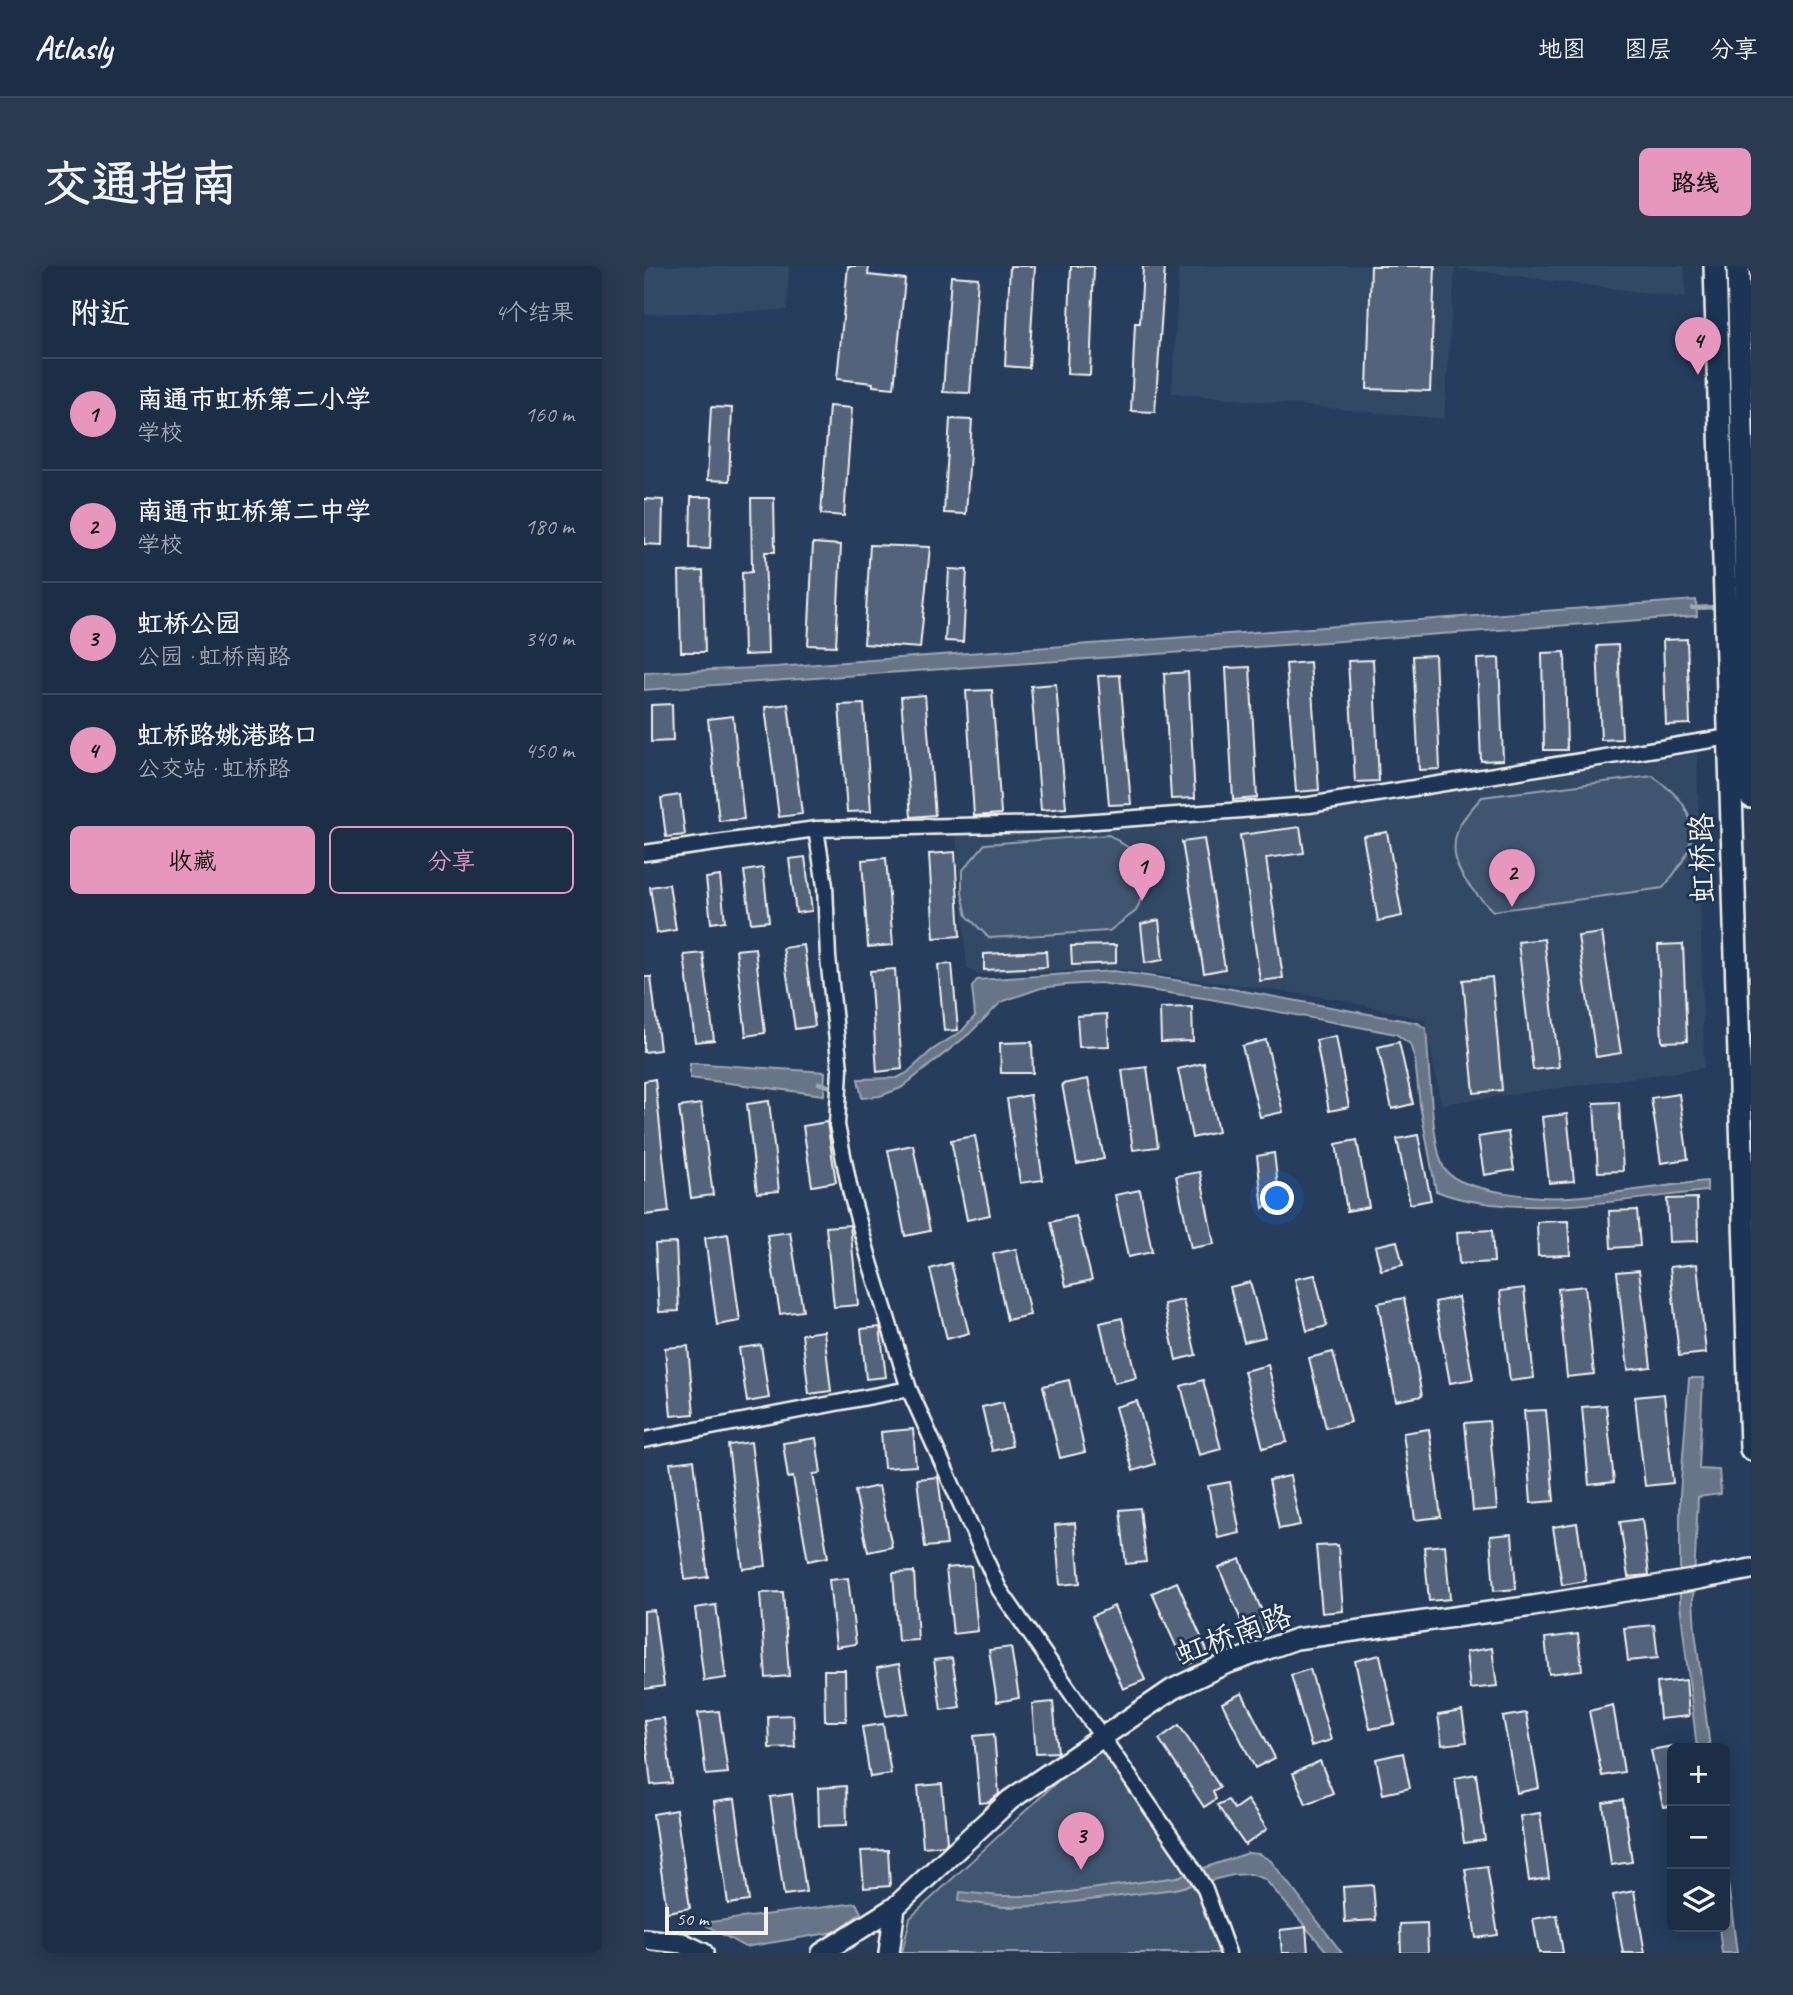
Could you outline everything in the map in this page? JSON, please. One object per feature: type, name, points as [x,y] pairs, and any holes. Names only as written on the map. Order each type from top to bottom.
[{"type":"main road","name":"虹桥路","points":[[1714,266],[1737,618],[1751,743],[1751,797]]},
{"type":"main road","name":"虹桥路","points":[[1736,596],[1738,266]]},
{"type":"main road","name":"虹桥路","points":[[1737,618],[1729,737],[1751,1449]]},
{"type":"street","points":[[644,853],[816,830],[1055,824],[1308,805],[1729,737]]},
{"type":"street","points":[[816,830],[825,886],[828,957],[840,1069],[837,1125],[850,1189],[909,1389],[999,1589],[1188,1861],[1205,1889],[1228,1953]]},
{"type":"street","points":[[644,1440],[909,1389]]},
{"type":"street","name":"虹桥南路","points":[[822,1953],[895,1908],[1010,1800],[1173,1689],[1223,1665],[1296,1639],[1532,1606],[1751,1569]]},
{"type":"street","points":[[889,1953],[895,1908]]},
{"type":"street","points":[[644,1939],[682,1943],[703,1953]]},
{"type":"shaded area","points":[[644,266],[789,266],[787,310],[644,314]]},
{"type":"shaded area","points":[[1179,266],[1684,266],[1686,298],[1455,268],[1444,419],[1172,393]]},
{"type":"shaded area","points":[[1696,600],[1697,616],[644,690],[644,673],[776,667]]},
{"type":"shaded area","points":[[1697,753],[1704,1068],[1441,1104],[1425,1020],[1338,999],[1122,969],[977,974],[967,968],[956,835],[1167,827],[1309,814]]},
{"type":"shaded area","points":[[1653,776],[1681,802],[1692,829],[1688,850],[1663,888],[1493,911],[1468,885],[1457,865],[1455,842],[1458,829],[1465,816],[1482,797]]},
{"type":"shaded area","points":[[1109,835],[1135,852],[1144,869],[1147,885],[1136,911],[1109,931],[989,938],[967,916],[962,893],[962,871],[985,844]]},
{"type":"shaded area","points":[[1113,971],[1215,986],[1418,1023],[1426,1029],[1434,1125],[1441,1161],[1446,1171],[1469,1184],[1504,1193],[1557,1197],[1707,1181],[1707,1191],[1606,1202],[1534,1206],[1466,1200],[1436,1191],[1420,1105],[1415,1060],[1410,1044],[1396,1034],[1210,999],[1100,983],[1041,988],[1001,1002],[969,1034],[901,1088],[880,1096],[862,1098],[858,1079],[897,1078],[907,1073],[932,1050],[962,1031],[975,1016],[972,987],[977,980]]},
{"type":"shaded area","points":[[690,1063],[825,1072],[824,1095],[690,1078]]},
{"type":"shaded area","points":[[1689,1378],[1703,1378],[1699,1469],[1719,1470],[1721,1494],[1698,1497],[1693,1600],[1709,1743],[1696,1743],[1680,1604],[1680,1495]]},
{"type":"shaded area","points":[[1101,1741],[1184,1842],[1212,1895],[1227,1953],[902,1953],[910,1918]]},
{"type":"shaded area","points":[[1248,1853],[1259,1854],[1271,1861],[1342,1953],[1328,1953],[1265,1879],[1250,1874],[1233,1875],[1175,1889],[1043,1906],[1003,1907],[959,1901],[960,1892],[1040,1896],[1177,1877]]},
{"type":"shaded area","points":[[1730,1899],[1737,1953],[1722,1953],[1720,1932],[1730,1932]]},
{"type":"shaded area","points":[[856,1903],[861,1913],[835,1932],[745,1947],[702,1923]]},
{"type":"building","points":[[848,266],[869,266],[868,275],[905,279],[894,388],[837,379]]},
{"type":"building","points":[[1010,266],[1035,266],[1029,368],[1005,366]]},
{"type":"building","points":[[1071,266],[1094,266],[1090,375],[1067,374]]},
{"type":"building","points":[[1143,266],[1165,266],[1155,412],[1131,411],[1135,323],[1140,323]]},
{"type":"building","points":[[1371,266],[1435,266],[1430,391],[1367,389]]},
{"type":"building","points":[[951,276],[978,278],[970,393],[943,392]]},
{"type":"building","points":[[829,406],[852,408],[844,516],[821,514]]},
{"type":"building","points":[[711,407],[732,408],[729,481],[707,480]]},
{"type":"building","points":[[950,419],[972,420],[966,514],[944,513]]},
{"type":"building","points":[[691,497],[712,497],[710,549],[690,548]]},
{"type":"building","points":[[751,498],[774,498],[775,552],[765,552],[768,654],[744,655],[742,573],[752,572]]},
{"type":"building","points":[[644,499],[663,500],[662,545],[644,544]]},
{"type":"building","points":[[813,543],[841,545],[836,646],[808,645]]},
{"type":"building","points":[[870,545],[930,547],[920,648],[864,644]]},
{"type":"building","points":[[949,569],[967,570],[963,642],[945,641]]},
{"type":"building","points":[[703,571],[705,652],[681,652],[679,572]]},
{"type":"building","points":[[1687,639],[1690,724],[1666,725],[1663,640]]},
{"type":"building","points":[[1618,645],[1622,739],[1601,740],[1597,646]]},
{"type":"building","points":[[1565,652],[1567,750],[1544,750],[1542,653]]},
{"type":"building","points":[[1435,655],[1440,769],[1419,770],[1413,656]]},
{"type":"building","points":[[1499,658],[1503,760],[1481,761],[1477,659]]},
{"type":"building","points":[[1373,660],[1379,781],[1355,782],[1348,661]]},
{"type":"building","points":[[1310,662],[1319,790],[1296,792],[1286,664]]},
{"type":"building","points":[[1250,667],[1257,798],[1233,800],[1226,668]]},
{"type":"building","points":[[1188,672],[1195,798],[1171,799],[1164,674]]},
{"type":"building","points":[[1120,675],[1131,804],[1109,805],[1098,676]]},
{"type":"building","points":[[1056,684],[1066,808],[1041,810],[1031,686]]},
{"type":"building","points":[[992,690],[1001,814],[974,816],[966,691]]},
{"type":"building","points":[[925,695],[935,815],[911,817],[901,697]]},
{"type":"building","points":[[672,704],[673,741],[651,742],[651,705]]},
{"type":"building","points":[[788,704],[802,814],[779,817],[765,707]]},
{"type":"building","points":[[864,704],[871,811],[847,812],[839,705]]},
{"type":"building","points":[[733,716],[744,819],[719,821],[708,719]]},
{"type":"building","points":[[680,795],[685,835],[666,837],[661,798]]},
{"type":"building","points":[[1300,827],[1304,853],[1266,858],[1283,978],[1260,981],[1240,835]]},
{"type":"building","points":[[1387,832],[1402,916],[1378,921],[1363,836]]},
{"type":"building","points":[[1204,839],[1225,969],[1204,973],[1182,842]]},
{"type":"building","points":[[955,852],[960,936],[934,938],[929,854]]},
{"type":"building","points":[[805,857],[812,911],[796,913],[789,859]]},
{"type":"building","points":[[886,858],[893,945],[868,947],[862,860]]},
{"type":"building","points":[[763,868],[769,921],[751,923],[744,871]]},
{"type":"building","points":[[720,876],[725,921],[711,923],[706,878]]},
{"type":"building","points":[[669,884],[676,930],[657,933],[650,887]]},
{"type":"building","points":[[1159,920],[1163,960],[1145,963],[1141,924]]},
{"type":"building","points":[[1602,933],[1621,1053],[1596,1057],[1578,936]]},
{"type":"building","points":[[1544,939],[1559,1067],[1533,1070],[1518,942]]},
{"type":"building","points":[[1683,944],[1687,1041],[1662,1042],[1658,945]]},
{"type":"building","points":[[804,945],[815,1026],[795,1029],[783,948]]},
{"type":"building","points":[[1116,945],[1116,963],[1072,965],[1071,946]]},
{"type":"building","points":[[755,948],[765,1033],[746,1036],[736,950]]},
{"type":"building","points":[[1046,951],[1047,967],[984,970],[984,954]]},
{"type":"building","points":[[703,953],[714,1040],[695,1042],[684,955]]},
{"type":"building","points":[[952,964],[958,1030],[944,1031],[938,965]]},
{"type":"building","points":[[895,969],[902,1069],[877,1072],[870,971]]},
{"type":"building","points":[[644,977],[651,977],[660,1050],[644,1052]]},
{"type":"building","points":[[1492,977],[1502,1090],[1474,1093],[1463,980]]},
{"type":"building","points":[[1192,1007],[1193,1041],[1161,1042],[1160,1008]]},
{"type":"building","points":[[1107,1014],[1109,1046],[1079,1047],[1077,1016]]},
{"type":"building","points":[[1336,1036],[1349,1107],[1329,1111],[1316,1040]]},
{"type":"building","points":[[1266,1040],[1283,1112],[1260,1117],[1242,1046]]},
{"type":"building","points":[[1032,1042],[1033,1073],[1001,1073],[1000,1043]]},
{"type":"building","points":[[1399,1042],[1413,1104],[1392,1109],[1378,1047]]},
{"type":"building","points":[[1204,1063],[1218,1132],[1192,1138],[1178,1069]]},
{"type":"building","points":[[1147,1067],[1158,1147],[1133,1150],[1122,1070]]},
{"type":"building","points":[[655,1079],[669,1212],[644,1215],[644,1081]]},
{"type":"building","points":[[1088,1079],[1104,1159],[1077,1164],[1062,1084]]},
{"type":"building","points":[[1679,1094],[1688,1159],[1661,1163],[1651,1098]]},
{"type":"building","points":[[1030,1095],[1043,1180],[1020,1183],[1007,1099]]},
{"type":"building","points":[[769,1101],[779,1191],[757,1193],[747,1104]]},
{"type":"building","points":[[1619,1102],[1623,1171],[1598,1172],[1594,1103]]},
{"type":"building","points":[[701,1104],[713,1195],[691,1198],[679,1107]]},
{"type":"building","points":[[1567,1114],[1574,1181],[1549,1183],[1542,1117]]},
{"type":"building","points":[[827,1122],[836,1182],[812,1186],[803,1126]]},
{"type":"building","points":[[1508,1132],[1514,1170],[1484,1175],[1478,1137]]},
{"type":"building","points":[[1418,1135],[1431,1200],[1410,1204],[1397,1139]]},
{"type":"building","points":[[975,1136],[990,1215],[967,1220],[951,1140]]},
{"type":"building","points":[[1357,1140],[1369,1207],[1347,1211],[1336,1144]]},
{"type":"building","points":[[913,1145],[930,1231],[905,1236],[888,1150]]},
{"type":"building","points":[[1274,1153],[1279,1195],[1263,1208],[1257,1156]]},
{"type":"building","points":[[1200,1172],[1214,1244],[1191,1248],[1176,1176]]},
{"type":"building","points":[[1140,1190],[1152,1252],[1128,1257],[1115,1195]]},
{"type":"building","points":[[1697,1198],[1698,1241],[1669,1242],[1667,1199]]},
{"type":"building","points":[[1637,1210],[1640,1246],[1611,1248],[1609,1211]]},
{"type":"building","points":[[1076,1216],[1092,1280],[1066,1286],[1051,1222]]},
{"type":"building","points":[[1568,1221],[1570,1255],[1538,1256],[1537,1222]]},
{"type":"building","points":[[850,1225],[858,1305],[834,1307],[826,1227]]},
{"type":"building","points":[[1492,1230],[1494,1262],[1459,1264],[1457,1232]]},
{"type":"building","points":[[790,1232],[803,1311],[780,1314],[767,1235]]},
{"type":"building","points":[[728,1234],[740,1321],[717,1325],[705,1238]]},
{"type":"building","points":[[1397,1241],[1403,1265],[1381,1270],[1375,1246]]},
{"type":"building","points":[[676,1243],[679,1311],[659,1312],[655,1244]]},
{"type":"building","points":[[1016,1249],[1030,1315],[1007,1320],[993,1254]]},
{"type":"building","points":[[951,1263],[969,1333],[947,1339],[930,1269]]},
{"type":"building","points":[[1697,1264],[1706,1353],[1679,1356],[1670,1267]]},
{"type":"building","points":[[1639,1270],[1651,1367],[1628,1370],[1617,1272]]},
{"type":"building","points":[[1315,1275],[1327,1326],[1307,1331],[1295,1279]]},
{"type":"building","points":[[1250,1282],[1265,1337],[1244,1342],[1230,1287]]},
{"type":"building","points":[[1585,1286],[1594,1374],[1567,1377],[1558,1289]]},
{"type":"building","points":[[1524,1288],[1534,1378],[1510,1381],[1500,1291]]},
{"type":"building","points":[[1458,1297],[1473,1379],[1450,1383],[1435,1302]]},
{"type":"building","points":[[1404,1298],[1422,1396],[1396,1401],[1378,1303]]},
{"type":"building","points":[[1183,1300],[1196,1355],[1176,1360],[1164,1304]]},
{"type":"building","points":[[1122,1318],[1136,1378],[1114,1383],[1100,1323]]},
{"type":"building","points":[[880,1327],[886,1377],[866,1379],[861,1329]]},
{"type":"building","points":[[824,1331],[831,1391],[809,1394],[802,1334]]},
{"type":"building","points":[[761,1345],[769,1398],[747,1402],[739,1348]]},
{"type":"building","points":[[688,1346],[694,1414],[671,1416],[665,1348]]},
{"type":"building","points":[[1333,1352],[1351,1422],[1326,1428],[1309,1358]]},
{"type":"building","points":[[1268,1365],[1287,1442],[1263,1448],[1244,1371]]},
{"type":"building","points":[[1069,1380],[1085,1452],[1060,1458],[1043,1386]]},
{"type":"building","points":[[1203,1380],[1221,1449],[1199,1455],[1181,1386]]},
{"type":"building","points":[[1664,1394],[1673,1483],[1645,1486],[1635,1397]]},
{"type":"building","points":[[1137,1401],[1155,1464],[1133,1471],[1115,1407]]},
{"type":"building","points":[[1003,1402],[1012,1446],[992,1451],[982,1407]]},
{"type":"building","points":[[1606,1405],[1614,1482],[1589,1485],[1582,1407]]},
{"type":"building","points":[[1546,1410],[1554,1501],[1531,1503],[1524,1411]]},
{"type":"building","points":[[1489,1421],[1497,1509],[1473,1511],[1465,1423]]},
{"type":"building","points":[[913,1429],[916,1466],[884,1468],[881,1432]]},
{"type":"building","points":[[1429,1429],[1441,1517],[1415,1520],[1403,1433]]},
{"type":"building","points":[[816,1438],[821,1473],[813,1474],[828,1557],[808,1561],[793,1477],[788,1478],[783,1443]]},
{"type":"building","points":[[751,1442],[766,1566],[743,1569],[728,1445]]},
{"type":"building","points":[[694,1460],[708,1577],[685,1580],[670,1463]]},
{"type":"building","points":[[1290,1476],[1300,1525],[1279,1529],[1269,1480]]},
{"type":"building","points":[[938,1477],[947,1545],[925,1547],[917,1479]]},
{"type":"building","points":[[1230,1482],[1240,1533],[1218,1538],[1208,1486]]},
{"type":"building","points":[[879,1486],[892,1547],[868,1552],[855,1491]]},
{"type":"building","points":[[1140,1508],[1146,1562],[1126,1564],[1120,1510]]},
{"type":"building","points":[[1642,1519],[1649,1575],[1628,1577],[1620,1522]]},
{"type":"building","points":[[1075,1523],[1080,1583],[1060,1585],[1055,1525]]},
{"type":"building","points":[[1577,1523],[1586,1581],[1562,1585],[1553,1527]]},
{"type":"building","points":[[1512,1534],[1516,1589],[1494,1591],[1490,1536]]},
{"type":"building","points":[[1338,1545],[1343,1611],[1322,1613],[1316,1546]]},
{"type":"building","points":[[1445,1545],[1450,1599],[1429,1601],[1424,1547]]},
{"type":"building","points":[[1240,1559],[1269,1628],[1248,1637],[1219,1568]]},
{"type":"building","points":[[971,1566],[978,1631],[953,1634],[946,1568]]},
{"type":"building","points":[[914,1572],[918,1640],[898,1641],[893,1573]]},
{"type":"building","points":[[848,1578],[856,1644],[836,1647],[829,1580]]},
{"type":"building","points":[[1177,1582],[1209,1655],[1185,1666],[1152,1593]]},
{"type":"building","points":[[783,1592],[789,1676],[766,1678],[760,1593]]},
{"type":"building","points":[[716,1605],[726,1678],[704,1681],[695,1608]]},
{"type":"building","points":[[1114,1606],[1145,1680],[1123,1689],[1092,1616]]},
{"type":"building","points":[[654,1610],[664,1686],[644,1689],[644,1611]]},
{"type":"building","points":[[1654,1625],[1658,1658],[1628,1661],[1624,1628]]},
{"type":"building","points":[[1578,1634],[1582,1670],[1549,1674],[1545,1638]]},
{"type":"building","points":[[1011,1647],[1019,1698],[997,1702],[989,1650]]},
{"type":"building","points":[[1492,1648],[1497,1686],[1470,1689],[1466,1652]]},
{"type":"building","points":[[1380,1655],[1395,1724],[1370,1729],[1355,1661]]},
{"type":"building","points":[[952,1658],[960,1707],[941,1710],[934,1660]]},
{"type":"building","points":[[899,1664],[908,1713],[886,1716],[877,1668]]},
{"type":"building","points":[[1310,1669],[1331,1740],[1311,1746],[1291,1675]]},
{"type":"building","points":[[824,1670],[845,1670],[846,1721],[825,1721]]},
{"type":"building","points":[[1686,1680],[1689,1716],[1660,1719],[1657,1683]]},
{"type":"building","points":[[1242,1693],[1275,1758],[1255,1768],[1222,1703]]},
{"type":"building","points":[[1053,1702],[1058,1752],[1036,1753],[1032,1704]]},
{"type":"building","points":[[1613,1705],[1624,1772],[1602,1776],[1589,1711]]},
{"type":"building","points":[[719,1711],[728,1773],[706,1775],[698,1713]]},
{"type":"building","points":[[1462,1711],[1467,1742],[1442,1745],[1438,1715]]},
{"type":"building","points":[[1526,1713],[1539,1788],[1517,1793],[1503,1717]]},
{"type":"building","points":[[793,1715],[795,1747],[769,1748],[768,1716]]},
{"type":"building","points":[[664,1718],[672,1783],[651,1785],[644,1720]]},
{"type":"building","points":[[883,1724],[891,1774],[870,1777],[862,1727]]},
{"type":"building","points":[[1179,1725],[1220,1787],[1213,1791],[1216,1799],[1204,1807],[1159,1739]]},
{"type":"building","points":[[994,1734],[999,1794],[989,1802],[980,1803],[974,1736]]},
{"type":"building","points":[[1667,1747],[1667,1807],[1663,1807],[1651,1750]]},
{"type":"building","points":[[1403,1753],[1410,1788],[1383,1794],[1376,1759]]},
{"type":"building","points":[[1320,1761],[1333,1793],[1306,1804],[1293,1773]]},
{"type":"building","points":[[1476,1774],[1485,1840],[1464,1843],[1455,1778]]},
{"type":"building","points":[[942,1784],[947,1842],[944,1845],[923,1847],[918,1786]]},
{"type":"building","points":[[846,1786],[847,1825],[819,1826],[818,1788]]},
{"type":"building","points":[[792,1794],[806,1892],[784,1895],[770,1797]]},
{"type":"building","points":[[735,1799],[749,1901],[728,1904],[714,1802]]},
{"type":"building","points":[[1228,1800],[1234,1809],[1247,1800],[1267,1829],[1245,1845],[1217,1805]]},
{"type":"building","points":[[1623,1800],[1632,1862],[1611,1865],[1603,1803]]},
{"type":"building","points":[[676,1810],[690,1908],[667,1912],[653,1814]]},
{"type":"building","points":[[1540,1813],[1549,1878],[1529,1881],[1520,1816]]},
{"type":"building","points":[[888,1850],[890,1886],[864,1888],[861,1851]]},
{"type":"building","points":[[1487,1866],[1498,1935],[1476,1938],[1465,1869]]},
{"type":"building","points":[[1373,1885],[1376,1920],[1345,1922],[1343,1887]]},
{"type":"building","points":[[1634,1891],[1645,1953],[1623,1953],[1613,1895]]},
{"type":"building","points":[[1557,1915],[1563,1953],[1539,1953],[1533,1919]]},
{"type":"building","points":[[1427,1923],[1428,1953],[1401,1953],[1400,1924]]},
{"type":"building","points":[[1306,1927],[1308,1953],[1282,1953],[1280,1930]]},
{"type":"waterway","points":[[1692,608],[1718,607]]},
{"type":"waterway","points":[[819,1083],[831,1087]]},
{"type":"place","name":"虹桥路姚港路口","points":[[1698,375]]},
{"type":"place","name":"南通市虹桥第二小学","points":[[1142,901]]},
{"type":"place","name":"南通市虹桥第二中学","points":[[1512,907]]},
{"type":"place","name":"虹桥公园","points":[[1081,1870]]}]
